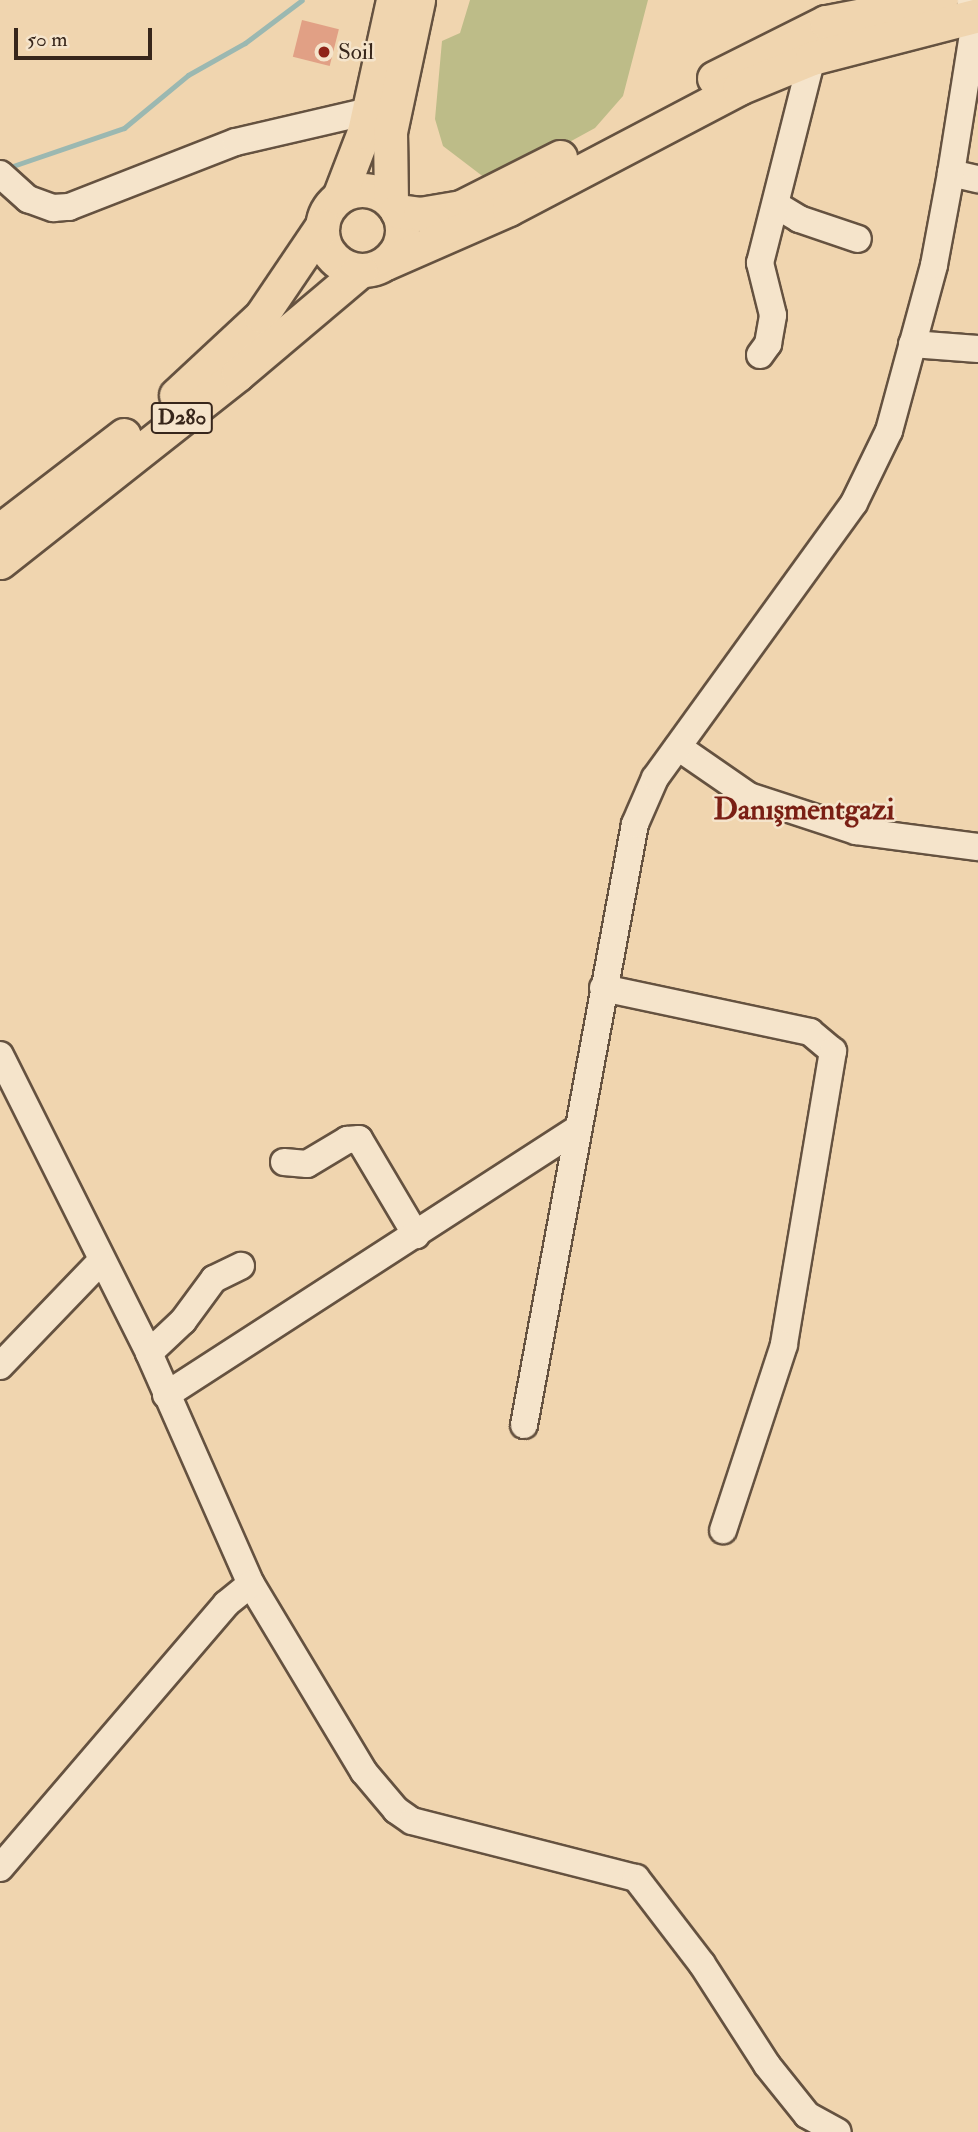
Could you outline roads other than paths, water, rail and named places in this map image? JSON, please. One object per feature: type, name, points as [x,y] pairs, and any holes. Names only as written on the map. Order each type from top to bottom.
[{"type":"main road","name":"D280","points":[[0,530],[198,378],[261,316],[339,197],[369,111],[393,0]]},
{"type":"main road","name":"D280","points":[[0,562],[373,267],[394,255],[402,233],[394,206],[390,132],[418,0]]},
{"type":"main road","points":[[339,197],[371,191],[394,206],[421,214],[461,207],[825,22],[941,0]]},
{"type":"main road","points":[[322,226],[323,240],[336,261],[373,267],[509,209],[739,88],[812,58],[975,10]]},
{"type":"street","points":[[825,22],[852,0]]},
{"type":"street","points":[[524,1425],[635,824],[655,778],[854,503],[889,431],[951,173],[975,10]]},
{"type":"street","points":[[760,355],[768,344],[773,315],[760,263],[812,58]]},
{"type":"street","points":[[2,177],[42,205],[69,207],[236,142],[369,111]]},
{"type":"street","points":[[951,173],[978,179]]},
{"type":"street","points":[[776,205],[799,219],[858,239]]},
{"type":"street","points":[[912,344],[978,349]]},
{"type":"street","points":[[678,747],[749,796],[856,831],[978,847]]},
{"type":"street","points":[[603,988],[810,1032],[833,1051],[784,1345],[723,1530]]},
{"type":"street","points":[[0,1055],[46,1140],[101,1261],[149,1353],[251,1584],[364,1772],[396,1810],[412,1821],[636,1878],[702,1964],[767,2065],[807,2115],[838,2132]]},
{"type":"street","points":[[166,1395],[578,1128]]},
{"type":"street","points":[[284,1162],[307,1164],[347,1140],[359,1139],[416,1235]]},
{"type":"street","points":[[0,1366],[101,1261]]},
{"type":"street","points":[[149,1353],[183,1321],[214,1279],[241,1266]]},
{"type":"street","points":[[0,1868],[226,1604],[251,1584]]},
{"type":"waterway","points":[[7,168],[124,128],[188,75],[245,43],[302,0]]},
{"type":"place","name":"Soil","points":[[324,52]]},
{"type":"district","name":"Danışmentgazi","points":[[804,810]]}]
